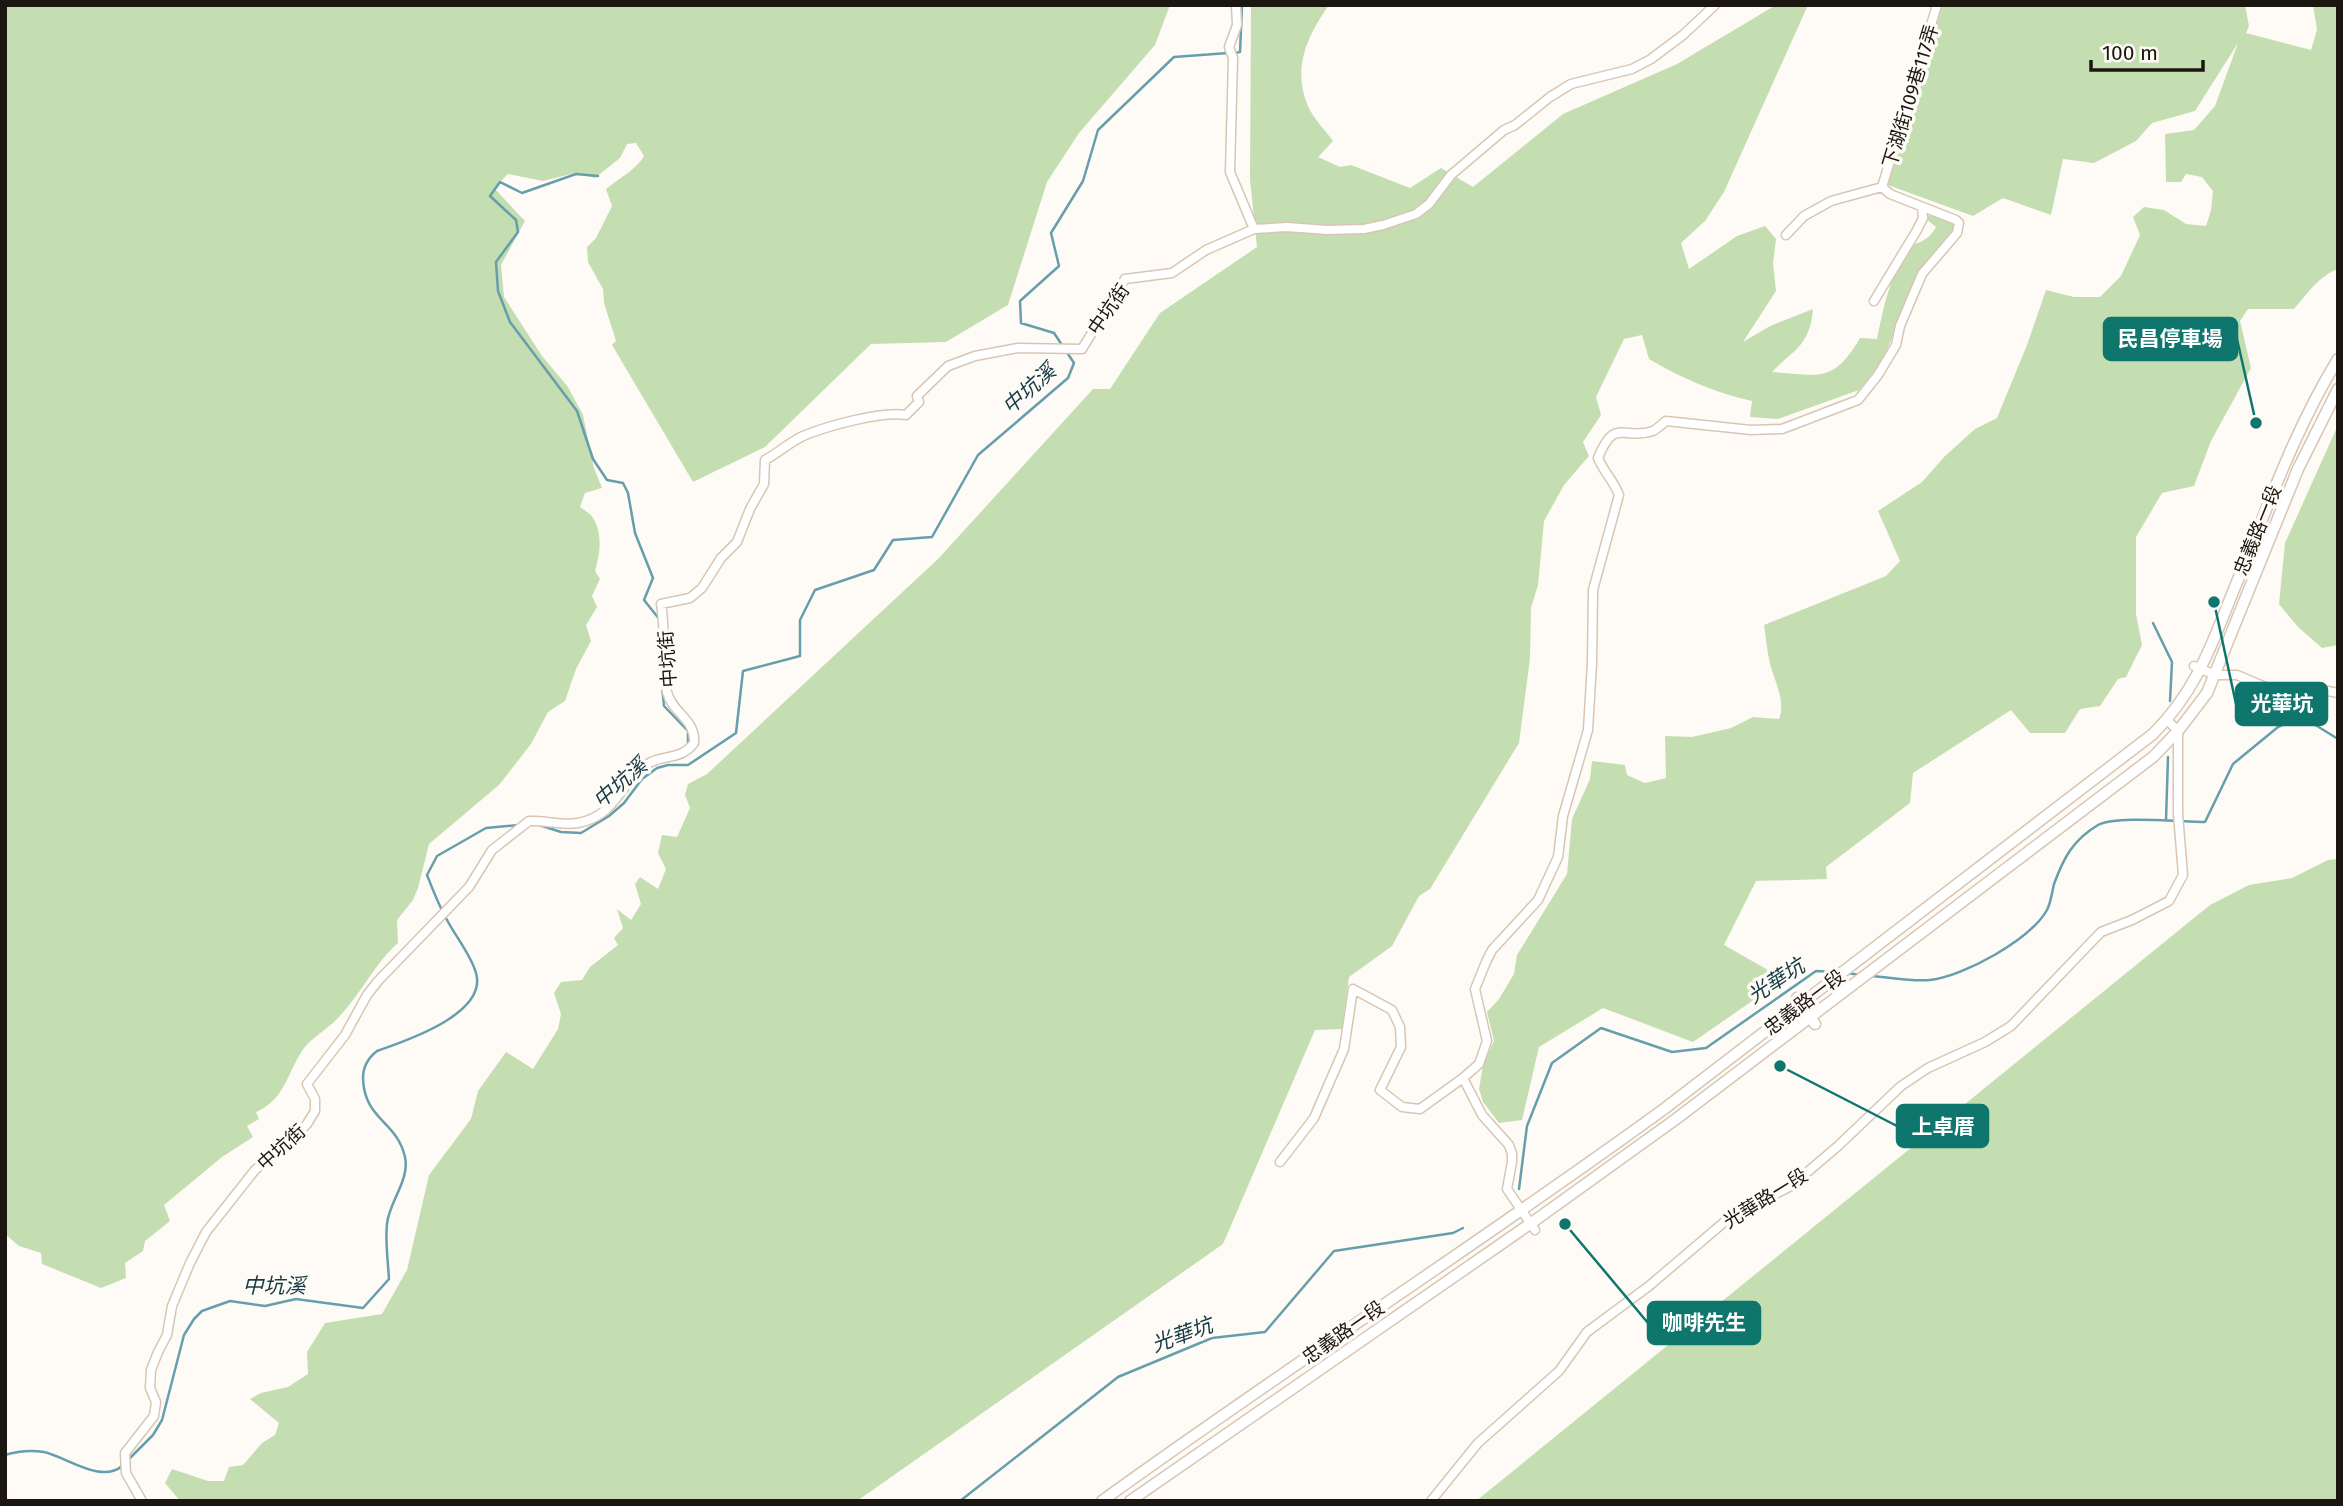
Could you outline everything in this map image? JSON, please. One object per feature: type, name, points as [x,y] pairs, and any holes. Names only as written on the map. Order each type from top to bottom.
[{"type":"main road","name":"忠義路一段","points":[[1102,1501],[1301,1357],[1595,1160],[1799,1001],[1824,987],[2139,747],[2167,720],[2187,693],[2278,476],[2334,364]]},
{"type":"main road","name":"忠義路一段","points":[[1130,1501],[1532,1227],[1813,1021],[1836,1000],[2142,766],[2178,732],[2196,710],[2216,675],[2298,469],[2338,389]]},
{"type":"main road","points":[[1799,1001],[1813,1021]]},
{"type":"main road","points":[[1301,1357],[1314,1378]]},
{"type":"street","points":[[1236,5],[1237,25],[1229,47],[1233,58],[1230,172],[1254,229]]},
{"type":"street","name":"中坑街","points":[[142,1501],[126,1473],[125,1453],[154,1416],[156,1402],[150,1388],[151,1370],[167,1335],[172,1306],[179,1287],[206,1231],[254,1170],[307,1124],[315,1111],[315,1099],[307,1084],[345,1035],[367,995],[469,887],[492,850],[527,823],[569,824],[591,819],[607,809],[651,762],[688,750],[694,743],[692,728],[672,705],[667,692],[661,604],[690,598],[702,588],[721,558],[737,542],[750,509],[764,484],[765,460],[803,436],[892,413],[906,415],[919,402],[917,396],[948,366],[975,356],[1018,348],[1082,349],[1125,279],[1172,273],[1206,250],[1254,229],[1363,229],[1416,214],[1429,204],[1451,175],[1504,130],[1515,125],[1550,97],[1571,84],[1632,69],[1651,59],[1683,35],[1715,5]]},
{"type":"street","name":"下湖街109巷117弄","points":[[1882,187],[1937,5]]},
{"type":"street","points":[[1280,1162],[1314,1118],[1344,1049],[1353,989],[1392,1010],[1400,1027],[1401,1047],[1380,1090],[1393,1102],[1411,1110],[1420,1109],[1479,1064],[1487,1041],[1475,989],[1492,950],[1538,900],[1558,856],[1563,816],[1588,730],[1593,590],[1619,495],[1598,458],[1608,438],[1616,432],[1654,431],[1666,421],[1741,430],[1782,429],[1857,400],[1878,375],[1896,345],[1900,327],[1922,274],[1960,228],[1956,220],[1890,194],[1882,187],[1831,201],[1804,216],[1786,236]]},
{"type":"street","points":[[1874,301],[1917,230],[1923,218],[1922,208]]},
{"type":"street","points":[[2198,667],[2216,675],[2237,675],[2270,689],[2312,688],[2338,693]]},
{"type":"street","points":[[2167,720],[2178,732]]},
{"type":"street","name":"光華路一段","points":[[1431,1501],[1478,1443],[1559,1371],[1587,1332],[1649,1286],[1729,1218],[1791,1186],[1901,1086],[1927,1068],[1985,1042],[2011,1026],[2101,932],[2169,901],[2183,875],[2178,814],[2178,732]]},
{"type":"street","points":[[1463,1078],[1482,1115],[1508,1145],[1512,1162],[1507,1189],[1532,1227]]},
{"type":"green space","points":[[5,5],[1170,5],[1155,45],[1079,133],[1047,182],[1008,305],[946,342],[871,344],[765,447],[693,482],[612,345],[616,341],[604,303],[603,289],[588,262],[587,247],[596,238],[612,206],[606,189],[632,170],[644,156],[636,143],[627,144],[620,158],[595,178],[575,173],[543,181],[508,174],[494,188],[525,221],[501,265],[504,297],[542,356],[568,387],[583,415],[594,468],[602,488],[585,493],[580,507],[593,518],[599,537],[595,571],[600,579],[592,596],[597,607],[586,625],[591,641],[576,669],[565,701],[548,712],[531,744],[499,785],[429,844],[413,900],[397,920],[398,943],[345,1010],[304,1048],[274,1100],[256,1112],[259,1119],[247,1126],[253,1137],[222,1157],[164,1205],[170,1221],[145,1241],[143,1251],[125,1263],[126,1278],[101,1288],[42,1264],[41,1253],[19,1246],[5,1234]]},
{"type":"green space","points":[[1251,5],[1329,5],[1308,41],[1301,79],[1308,106],[1333,141],[1318,157],[1340,167],[1351,165],[1410,188],[1441,168],[1473,187],[1563,114],[1677,64],[1776,5],[1808,5],[1724,192],[1705,221],[1681,243],[1689,269],[1737,236],[1765,226],[1776,239],[1773,263],[1776,291],[1743,342],[1770,326],[1813,309],[1805,339],[1772,372],[1814,375],[1824,373],[1842,363],[1860,338],[1877,339],[1888,293],[1901,260],[1910,247],[1928,237],[1936,227],[1926,219],[1931,213],[1955,223],[1951,237],[1918,273],[1883,360],[1859,390],[1778,419],[1750,417],[1752,401],[1699,384],[1649,359],[1642,335],[1624,339],[1596,397],[1601,415],[1583,442],[1589,456],[1564,485],[1544,521],[1538,585],[1531,608],[1530,658],[1519,743],[1430,889],[1419,896],[1392,946],[1349,977],[1342,1029],[1315,1030],[1223,1244],[857,1501],[180,1501],[165,1483],[172,1469],[208,1481],[224,1481],[229,1467],[243,1465],[262,1443],[275,1435],[279,1423],[250,1399],[261,1393],[288,1387],[308,1374],[307,1352],[325,1323],[382,1314],[407,1270],[429,1175],[471,1119],[478,1091],[506,1052],[533,1069],[558,1029],[561,1014],[554,993],[561,982],[582,980],[590,967],[618,945],[614,938],[623,928],[617,909],[631,920],[641,904],[635,884],[640,877],[658,889],[666,869],[658,853],[662,835],[677,837],[690,808],[685,795],[688,784],[707,774],[938,559],[1093,389],[1110,389],[1160,313],[1257,247],[1250,180]]},
{"type":"green space","points":[[1941,5],[2245,5],[2249,26],[2246,33],[2311,50],[2317,30],[2313,5],[2338,5],[2338,269],[2319,281],[2294,309],[2248,309],[2240,321],[2251,368],[2211,441],[2194,486],[2162,493],[2136,537],[2136,614],[2142,645],[2126,677],[2118,679],[2100,706],[2080,709],[2065,733],[2030,733],[2011,710],[1913,773],[1910,803],[1826,867],[1827,879],[1756,881],[1724,945],[1784,979],[1693,1042],[1603,1008],[1539,1047],[1522,1120],[1499,1123],[1483,1102],[1479,1089],[1483,1065],[1494,1041],[1487,1012],[1499,999],[1514,974],[1517,955],[1567,874],[1572,819],[1590,779],[1592,761],[1625,765],[1627,775],[1645,783],[1666,778],[1665,736],[1692,737],[1731,728],[1753,717],[1779,719],[1781,699],[1770,664],[1764,625],[1886,576],[1900,561],[1878,511],[1922,482],[1945,456],[1975,429],[1997,418],[2046,290],[2074,297],[2100,297],[2121,276],[2140,235],[2133,217],[2144,207],[2164,210],[2186,224],[2206,226],[2213,191],[2202,177],[2186,174],[2181,182],[2166,182],[2165,134],[2194,130],[2215,106],[2238,43],[2195,111],[2152,123],[2136,141],[2094,163],[2063,159],[2051,215],[2003,198],[1973,216],[1888,185]]},
{"type":"green space","points":[[2338,425],[2338,645],[2322,648],[2298,627],[2279,604],[2285,543]]},
{"type":"green space","points":[[2338,859],[2338,1501],[1476,1501],[2210,905],[2249,885],[2292,878],[2328,860]]},
{"type":"waterway","name":"中坑溪","points":[[1235,53],[1240,52],[1242,5]]},
{"type":"waterway","name":"中坑溪","points":[[539,825],[561,832],[581,833],[609,816],[624,803],[642,779],[657,768],[688,765],[736,733],[743,671],[800,656],[800,620],[815,590],[874,570],[893,540],[932,537],[978,455],[1068,378],[1074,363],[1054,333],[1021,323],[1020,301],[1059,266],[1051,233],[1083,181],[1098,130],[1174,57],[1228,53]]},
{"type":"waterway","points":[[598,176],[576,174],[522,193],[500,182],[490,196],[516,220],[518,232],[496,262],[498,291],[510,322],[577,411],[593,459],[607,480],[623,483],[628,493],[635,533],[653,578],[644,600],[660,620]]},
{"type":"waterway","points":[[2153,623],[2172,662],[2170,701]]},
{"type":"waterway","points":[[660,637],[662,679]]},
{"type":"waterway","points":[[662,686],[664,706],[688,731],[688,747]]},
{"type":"waterway","name":"光華坑","points":[[1871,976],[1930,980],[1960,972],[1995,955],[2026,933],[2047,910],[2054,884],[2066,857],[2089,831],[2098,825],[2119,820],[2205,822],[2233,764],[2278,727],[2296,719],[2309,721],[2338,739]]},
{"type":"waterway","points":[[2166,820],[2168,757]]},
{"type":"waterway","name":"中坑溪","points":[[127,1461],[153,1435],[162,1420],[184,1335],[202,1311],[230,1301],[265,1306],[296,1299],[363,1308],[389,1279],[387,1224],[405,1174],[405,1157],[395,1135],[369,1103],[365,1092],[364,1070],[377,1051],[442,1024],[470,1001],[476,988],[474,966],[444,915],[427,875],[437,856],[486,828],[519,825]]},
{"type":"waterway","name":"光華坑","points":[[1519,1189],[1527,1126],[1552,1063],[1601,1028],[1672,1052],[1706,1048],[1816,971],[1836,972]]},
{"type":"waterway","name":"光華坑","points":[[1846,973],[1861,975]]},
{"type":"waterway","name":"光華坑","points":[[960,1501],[1118,1377],[1212,1338],[1265,1332],[1334,1251],[1453,1233],[1463,1228]]},
{"type":"waterway","name":"中坑溪","points":[[5,1455],[24,1451],[44,1452],[84,1468],[104,1472],[114,1471],[122,1466]]},
{"type":"place","name":"民昌停車場","points":[[2256,423]]},
{"type":"place","name":"光華坑","points":[[2214,602]]},
{"type":"place","name":"上卓厝","points":[[1780,1066]]},
{"type":"place","name":"咖啡先生","points":[[1565,1224]]}]
